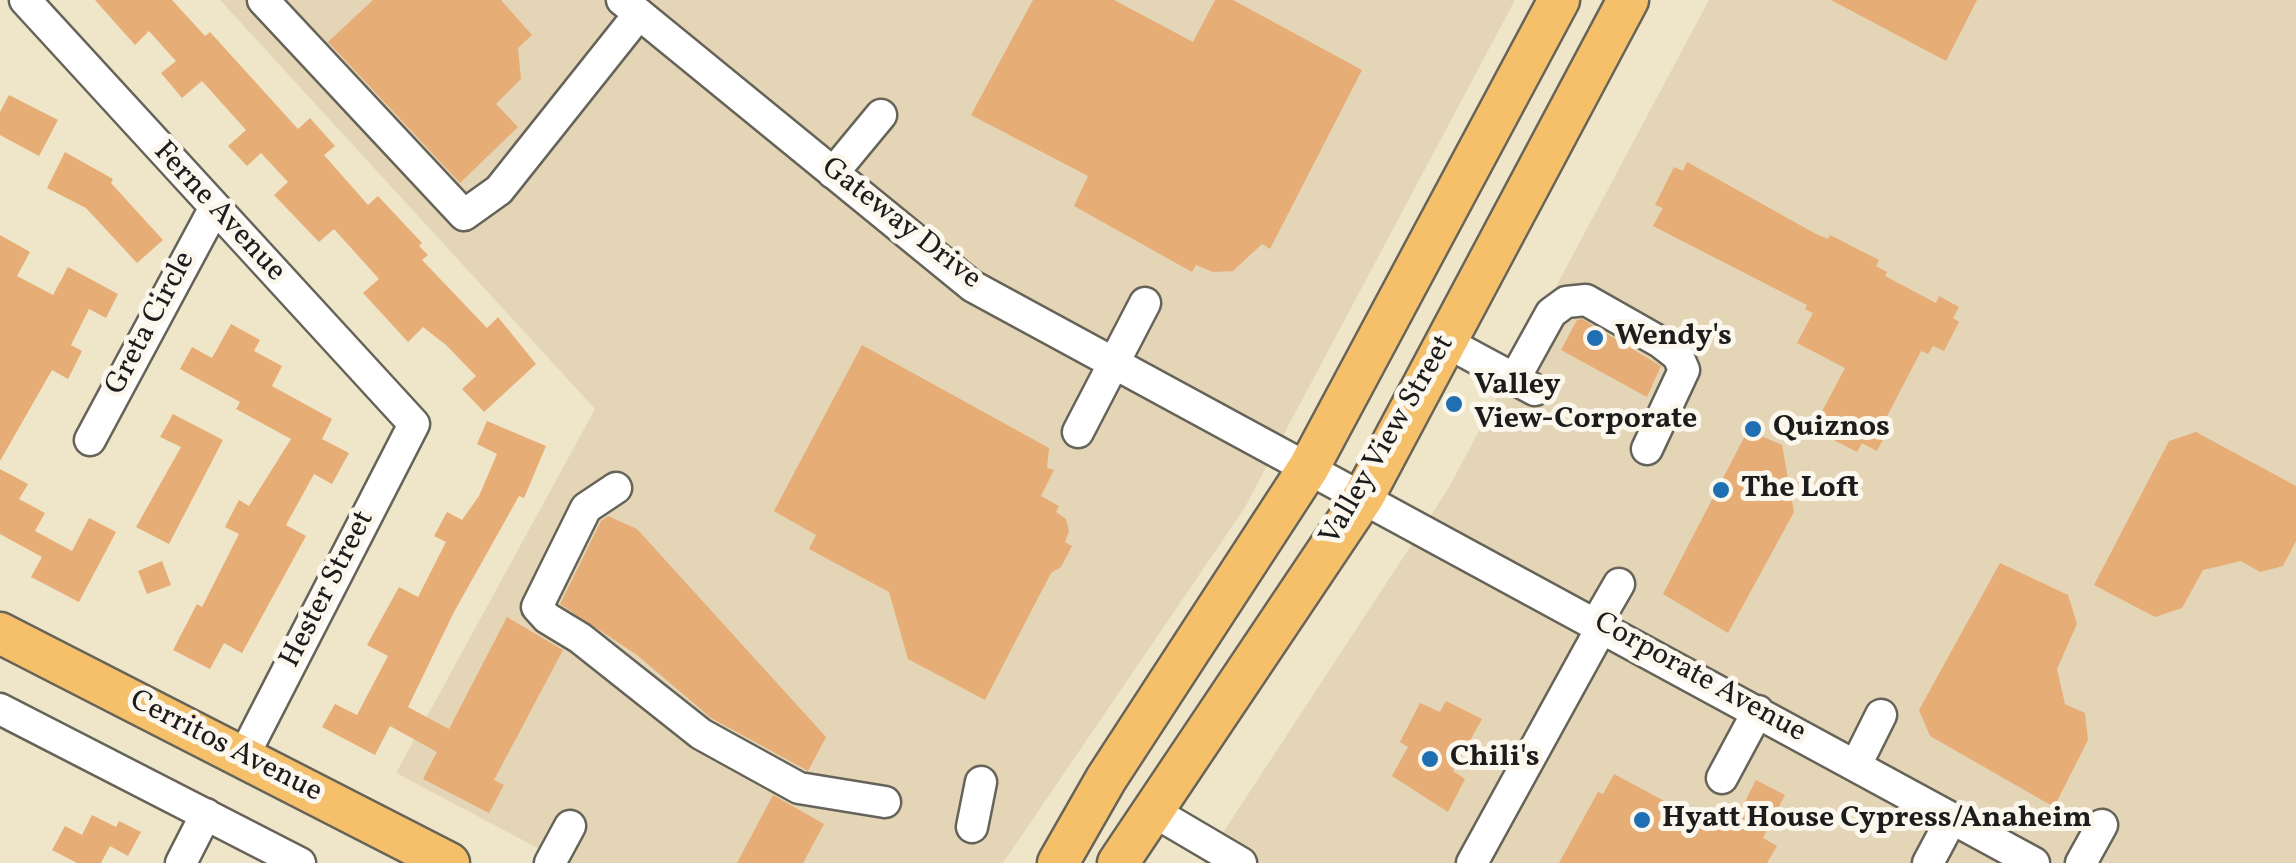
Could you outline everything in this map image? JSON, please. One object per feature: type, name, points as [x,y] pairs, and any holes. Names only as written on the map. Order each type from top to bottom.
[{"type":"main road","name":"Valley View Street","points":[[1058,863],[1106,779],[1309,467],[1559,0]]},
{"type":"main road","name":"Valley View Street","points":[[1118,863],[1364,496],[1628,0]]},
{"type":"main road","name":"Cerritos Avenue","points":[[0,634],[449,863]]},
{"type":"street","points":[[0,12],[6,0]]},
{"type":"street","name":"Ferne Avenue","points":[[25,0],[414,424]]},
{"type":"street","points":[[263,0],[464,215],[499,190],[631,7]]},
{"type":"street","name":"Gateway Drive","points":[[631,7],[972,286],[1364,496]]},
{"type":"street","points":[[834,173],[881,115]]},
{"type":"street","name":"Greta Circle","points":[[90,440],[214,209]]},
{"type":"street","points":[[1446,342],[1525,384],[1551,313],[1566,302],[1586,300],[1660,342],[1678,356],[1684,370],[1646,449]]},
{"type":"street","points":[[1078,432],[1146,303]]},
{"type":"street","name":"Hester Street","points":[[244,758],[414,424]]},
{"type":"street","points":[[616,488],[586,508],[537,607],[701,734],[799,788],[886,802]]},
{"type":"street","name":"Corporate Avenue","points":[[1364,496],[2034,863]]},
{"type":"street","points":[[1472,863],[1619,584]]},
{"type":"street","points":[[0,709],[300,863]]},
{"type":"street","points":[[1722,778],[1758,711]]},
{"type":"street","points":[[1856,765],[1881,715]]},
{"type":"street","points":[[972,826],[981,782]]},
{"type":"street","points":[[1150,810],[1242,863]]},
{"type":"street","points":[[181,863],[206,814]]},
{"type":"street","points":[[1928,863],[1952,818]]},
{"type":"street","points":[[2080,863],[2102,825]]},
{"type":"street","points":[[550,863],[570,826]]},
{"type":"shaded area","points":[[220,0],[1515,0],[1244,509],[1003,863],[566,863],[396,773],[595,409]]},
{"type":"shaded area","points":[[1709,0],[2296,0],[2296,863],[1203,863],[1448,489]]},
{"type":"building","points":[[95,0],[172,0],[205,36],[210,32],[298,129],[310,118],[335,146],[324,155],[368,205],[378,196],[422,243],[419,246],[428,255],[422,260],[487,328],[498,317],[536,364],[484,412],[462,389],[476,376],[423,327],[408,342],[363,293],[379,279],[334,229],[319,242],[274,195],[288,182],[261,153],[247,166],[228,146],[246,130],[202,81],[182,98],[161,73],[176,61],[149,31],[135,45]]},
{"type":"building","points":[[373,0],[501,0],[532,35],[518,48],[521,79],[496,104],[518,127],[460,183],[328,42]]},
{"type":"building","points":[[1033,0],[1114,0],[1193,42],[1215,0],[1233,0],[1362,70],[1270,249],[1262,244],[1233,271],[1213,272],[1196,265],[1192,272],[1074,206],[1088,176],[971,115]]},
{"type":"building","points":[[1831,0],[1977,0],[1946,61]]},
{"type":"building","points":[[9,95],[58,120],[39,156],[0,135],[0,112]]},
{"type":"building","points":[[65,152],[113,179],[111,183],[163,240],[137,263],[86,208],[47,188]]},
{"type":"building","points":[[1687,162],[1816,234],[1828,239],[1830,235],[1879,260],[1876,266],[1887,272],[1885,276],[1936,303],[1939,296],[1959,307],[1953,318],[1959,322],[1944,351],[1933,346],[1928,354],[1921,351],[1884,422],[1891,425],[1877,451],[1862,443],[1857,452],[1824,435],[1828,426],[1817,421],[1845,368],[1797,343],[1813,313],[1805,309],[1807,305],[1653,226],[1663,208],[1655,205],[1674,167],[1683,171]]},
{"type":"building","points":[[0,235],[30,252],[17,276],[53,295],[68,267],[118,294],[106,318],[89,309],[71,345],[82,351],[68,379],[52,370],[0,461]]},
{"type":"building","points":[[1582,319],[1661,366],[1647,397],[1561,350],[1577,320]]},
{"type":"building","points":[[231,324],[260,340],[254,351],[282,366],[272,386],[332,419],[322,439],[349,453],[332,484],[314,474],[286,525],[306,536],[242,653],[224,643],[210,669],[173,650],[197,604],[202,607],[239,534],[225,527],[239,500],[249,506],[291,439],[236,409],[240,402],[180,369],[192,347],[212,358]]},
{"type":"building","points":[[862,345],[1049,448],[1047,468],[1054,470],[1041,496],[1059,506],[1056,512],[1066,519],[1069,531],[1065,542],[1072,546],[1061,567],[1051,573],[985,700],[908,659],[889,592],[809,549],[816,535],[774,511]]},
{"type":"building","points":[[173,414],[223,440],[169,544],[136,527],[181,447],[160,437]]},
{"type":"building","points":[[487,421],[546,446],[524,498],[519,496],[454,612],[408,707],[449,729],[507,617],[563,650],[494,780],[504,785],[489,813],[423,779],[437,752],[390,726],[375,755],[322,727],[335,704],[357,715],[388,656],[367,645],[399,587],[418,597],[446,542],[434,536],[447,512],[462,520],[479,496],[497,454],[477,444]]},
{"type":"building","points":[[1748,430],[1782,445],[1794,512],[1728,633],[1663,594]]},
{"type":"building","points":[[2196,432],[2296,486],[2296,541],[2283,566],[2260,572],[2241,561],[2203,570],[2182,608],[2155,617],[2094,585],[2169,441]]},
{"type":"building","points":[[0,469],[28,484],[19,499],[45,513],[35,531],[72,551],[89,518],[116,532],[79,602],[31,577],[42,557],[0,534]]},
{"type":"building","points":[[608,516],[637,529],[826,737],[808,771],[711,718],[637,655],[560,604],[601,521]]},
{"type":"building","points":[[162,561],[171,585],[147,594],[138,571]]},
{"type":"building","points":[[2000,563],[2068,595],[2077,624],[2057,669],[2065,704],[2085,713],[2088,740],[2054,807],[1930,736],[1919,710]]},
{"type":"building","name":"Chili's","points":[[1446,701],[1482,719],[1453,771],[1465,779],[1448,812],[1392,776],[1408,747],[1400,742],[1420,703],[1440,712]]},
{"type":"building","name":"Hyatt House Cypress/Anaheim","points":[[1614,774],[1711,826],[1718,814],[1734,823],[1756,780],[1785,795],[1763,838],[1777,846],[1767,863],[1559,863],[1598,792],[1603,794]]},
{"type":"building","points":[[773,795],[824,824],[803,863],[737,863]]},
{"type":"building","points":[[92,815],[116,827],[119,821],[141,832],[128,856],[110,846],[101,863],[77,863],[52,850],[65,826],[82,835]]},
{"type":"place","name":"Wendy's","points":[[1595,338]]},
{"type":"place","name":"Valley View-Corporate","points":[[1454,404]]},
{"type":"place","name":"Quiznos","points":[[1753,429]]},
{"type":"place","name":"The Loft","points":[[1721,490]]},
{"type":"place","name":"Chili's","points":[[1430,759]]},
{"type":"place","name":"Hyatt House Cypress/Anaheim","points":[[1642,820]]}]
